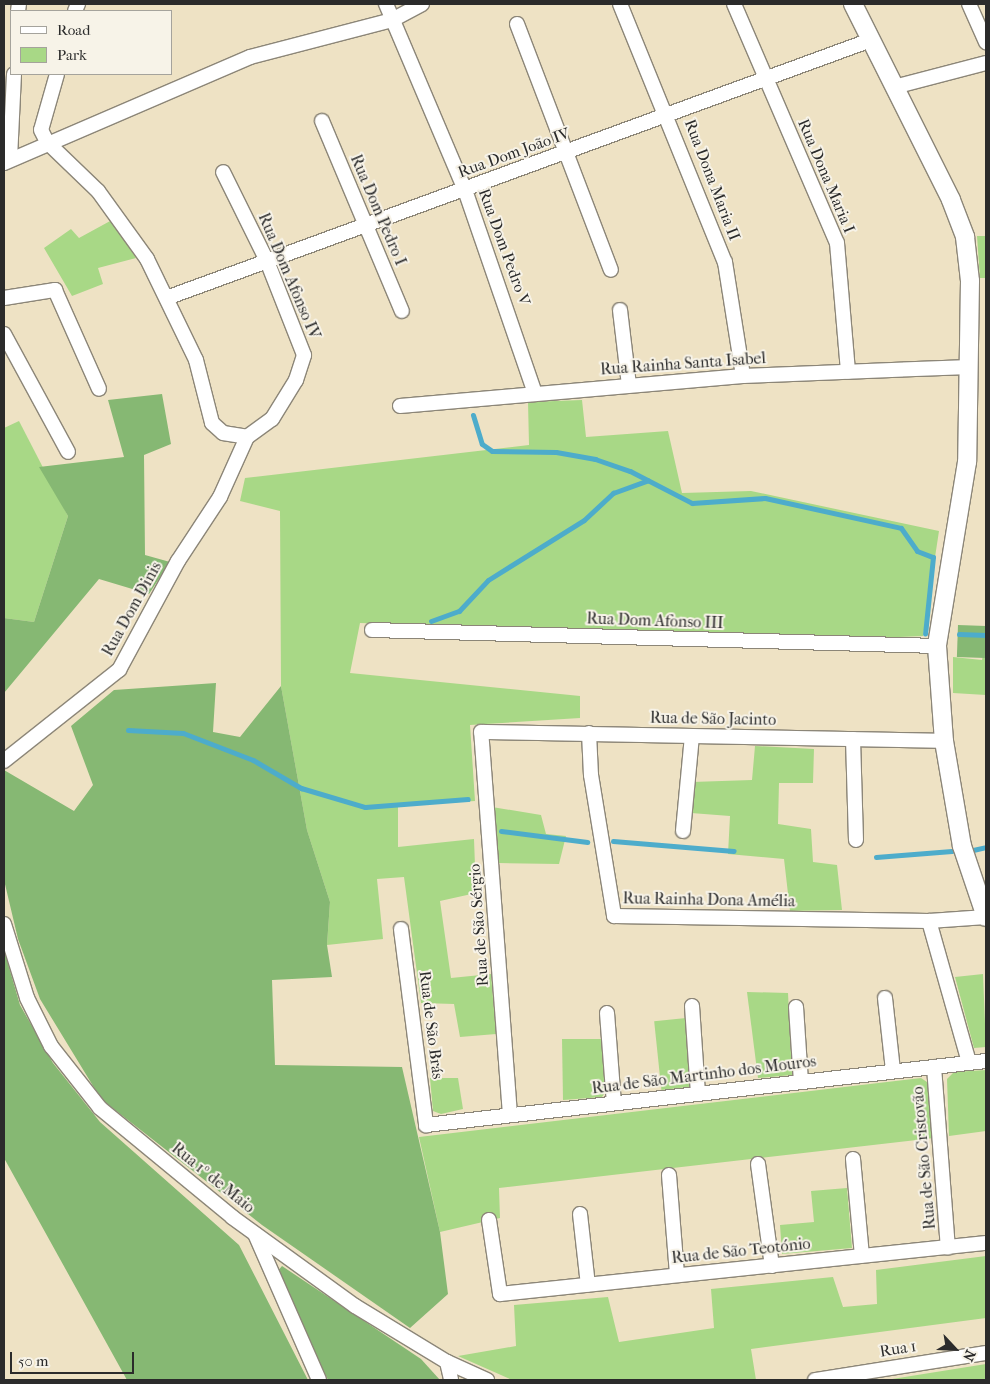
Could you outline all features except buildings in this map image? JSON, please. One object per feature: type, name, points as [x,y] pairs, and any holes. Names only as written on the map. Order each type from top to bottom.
[{"type":"street","name":"Rua Dom Pedro V","points":[[386,4],[465,190],[534,393]]},
{"type":"street","points":[[14,75],[7,161],[250,57],[392,20],[422,4]]},
{"type":"street","name":"Rua Dona Maria II","points":[[620,4],[668,116],[725,262],[743,376]]},
{"type":"street","name":"Rua Dona Maria I","points":[[734,4],[837,243],[848,372]]},
{"type":"street","points":[[853,4],[965,237],[970,367],[966,464],[936,646],[944,741],[962,846],[986,917]]},
{"type":"street","points":[[969,4],[986,42]]},
{"type":"street","points":[[517,24],[568,153],[611,270]]},
{"type":"street","name":"Rua Dom João IV","points":[[169,297],[766,81],[871,40]]},
{"type":"street","points":[[894,86],[986,62]]},
{"type":"street","points":[[57,75],[41,130],[48,142],[98,191],[169,297],[196,360],[212,423],[223,433],[247,437]]},
{"type":"street","name":"Rua Dom Pedro I","points":[[322,121],[364,226],[402,311]]},
{"type":"street","name":"Rua Dom Afonso IV","points":[[223,172],[267,261],[304,355],[296,380],[272,419],[247,437]]},
{"type":"street","points":[[4,298],[55,290],[99,389]]},
{"type":"street","points":[[620,310],[629,385]]},
{"type":"street","points":[[4,334],[68,452]]},
{"type":"street","name":"Rua Rainha Santa Isabel","points":[[400,406],[743,376],[970,367]]},
{"type":"street","name":"Rua Dom Dinis","points":[[4,761],[119,670],[178,561],[220,497],[247,437]]},
{"type":"street","name":"Rua Dom Afonso III","points":[[372,630],[936,646]]},
{"type":"street","name":"Rua de São Jacinto","points":[[481,732],[944,741]]},
{"type":"street","name":"Rua de São Sérgio","points":[[481,732],[510,1115]]},
{"type":"street","name":"Rua Rainha Dona Amélia","points":[[589,733],[591,775],[614,916],[930,921],[986,917]]},
{"type":"street","points":[[683,831],[692,736]]},
{"type":"street","points":[[853,739],[856,840]]},
{"type":"street","points":[[930,921],[969,1062]]},
{"type":"street","name":"Rua 1º de Maio","points":[[4,924],[27,998],[51,1046],[100,1108],[254,1233],[355,1306],[446,1362],[487,1380]]},
{"type":"street","name":"Rua de São Brás","points":[[401,929],[426,1125]]},
{"type":"street","points":[[885,998],[892,1071]]},
{"type":"street","points":[[692,1006],[698,1094]]},
{"type":"street","points":[[796,1007],[801,1082]]},
{"type":"street","points":[[607,1013],[614,1103]]},
{"type":"street","name":"Rua de São Martinho dos Mouros","points":[[426,1125],[986,1061]]},
{"type":"street","name":"Rua de São Cristovão","points":[[934,1066],[948,1247]]},
{"type":"street","points":[[853,1159],[862,1256]]},
{"type":"street","points":[[758,1164],[772,1266]]},
{"type":"street","points":[[669,1175],[677,1275]]},
{"type":"street","points":[[580,1214],[588,1285]]},
{"type":"street","name":"Rua de São Teotónio","points":[[489,1220],[500,1294],[986,1243]]},
{"type":"street","points":[[254,1233],[320,1380]]},
{"type":"street","name":"Rua 1","points":[[815,1380],[986,1353]]},
{"type":"street","points":[[446,1362],[450,1380]]},
{"type":"green space","points":[[112,220],[136,258],[98,268],[103,284],[72,296],[44,248],[71,229],[79,238]]},
{"type":"green space","points":[[977,236],[986,236],[986,278],[980,278]]},
{"type":"green space","points":[[162,394],[171,444],[144,455],[145,555],[170,562],[149,594],[99,579],[4,693],[4,618],[34,622],[68,516],[39,467],[124,457],[108,400]]},
{"type":"green space","points":[[582,400],[586,437],[668,431],[682,493],[751,491],[939,531],[923,636],[853,639],[360,623],[350,673],[580,696],[580,718],[470,725],[475,801],[398,806],[398,847],[474,839],[476,893],[440,901],[451,978],[491,974],[496,1034],[460,1037],[454,1004],[421,1003],[404,877],[377,879],[383,939],[327,945],[330,902],[307,830],[281,686],[280,511],[240,501],[245,478],[529,445],[528,402]]},
{"type":"green space","points":[[19,421],[68,516],[34,622],[4,618],[4,428]]},
{"type":"green space","points":[[958,625],[986,626],[985,658],[957,657]]},
{"type":"green space","points":[[986,638],[986,695],[953,693],[953,657],[982,660]]},
{"type":"green space","points":[[216,683],[213,732],[240,737],[281,686],[307,830],[330,902],[327,945],[332,977],[272,980],[275,1065],[402,1067],[440,1232],[448,1294],[410,1328],[262,1225],[101,1099],[40,999],[18,939],[4,880],[4,770],[74,811],[93,785],[71,726],[114,690]]},
{"type":"green space","points":[[755,746],[814,749],[813,783],[779,783],[778,824],[811,829],[813,862],[837,865],[842,910],[790,911],[784,859],[728,854],[730,816],[691,813],[692,782],[752,780]]},
{"type":"green space","points":[[492,807],[541,815],[546,834],[566,836],[559,864],[499,863]]},
{"type":"green space","points":[[4,950],[20,1005],[53,1063],[100,1122],[239,1245],[308,1380],[127,1380],[4,1158]]},
{"type":"green space","points":[[983,974],[986,1047],[974,1048],[955,977]]},
{"type":"green space","points":[[747,992],[788,993],[792,1075],[758,1078]]},
{"type":"green space","points":[[686,1018],[693,1087],[661,1090],[654,1021]]},
{"type":"green space","points":[[562,1039],[601,1039],[606,1091],[602,1097],[563,1100]]},
{"type":"green space","points":[[986,1070],[986,1131],[949,1136],[947,1079],[954,1072]]},
{"type":"green space","points":[[430,1078],[458,1078],[463,1109],[441,1114],[433,1111]]},
{"type":"green space","points":[[921,1078],[927,1082],[934,1138],[499,1188],[500,1218],[440,1232],[419,1137]]},
{"type":"green space","points":[[847,1188],[852,1248],[782,1254],[780,1225],[814,1222],[811,1191]]},
{"type":"green space","points":[[986,1256],[986,1318],[751,1349],[756,1380],[512,1380],[458,1356],[516,1346],[514,1305],[608,1297],[619,1342],[714,1328],[711,1289],[833,1277],[843,1307],[877,1304],[876,1270]]},
{"type":"green space","points":[[282,1266],[421,1359],[440,1380],[328,1380],[276,1273]]},
{"type":"green space","points":[[986,1364],[986,1380],[886,1380]]},
{"type":"waterway","points":[[473,415],[482,444],[492,451],[556,452],[595,459],[630,471],[692,503],[765,498],[901,528],[917,551],[933,557],[925,634]]},
{"type":"waterway","points":[[431,621],[459,611],[488,580],[584,520],[613,493],[648,480]]},
{"type":"waterway","points":[[959,634],[986,635]]},
{"type":"waterway","points":[[128,730],[183,733],[253,760],[301,788],[365,807],[468,799]]},
{"type":"waterway","points":[[501,831],[587,842]]},
{"type":"waterway","points":[[613,841],[734,851]]},
{"type":"waterway","points":[[973,850],[986,847]]},
{"type":"waterway","points":[[876,857],[952,851]]}]
